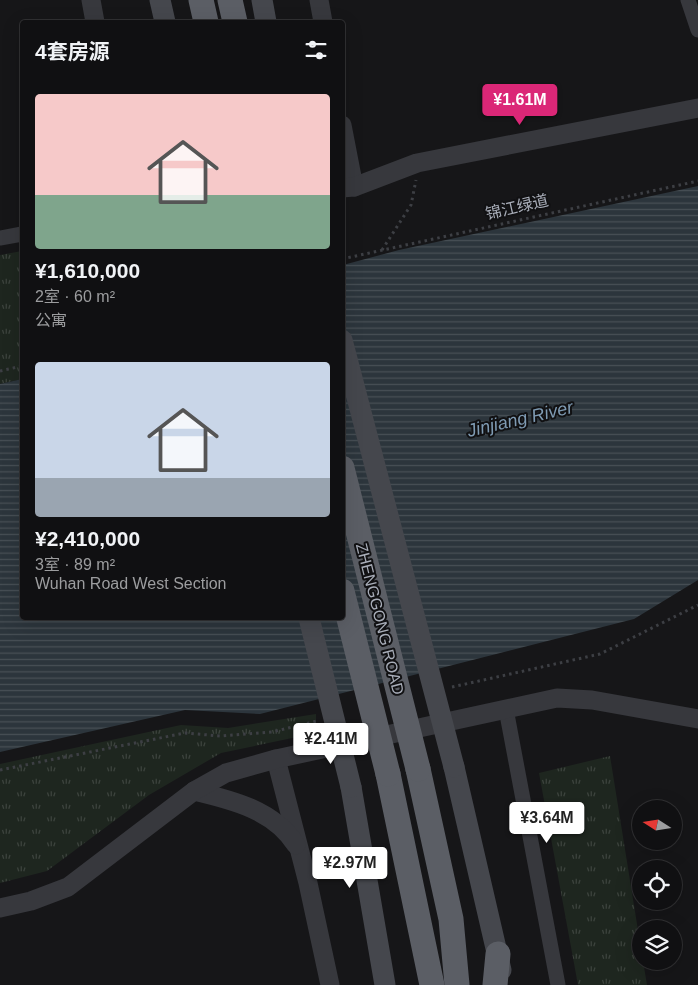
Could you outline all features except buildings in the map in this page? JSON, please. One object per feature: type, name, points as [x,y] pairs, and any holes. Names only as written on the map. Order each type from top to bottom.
[{"type":"highway","points":[[202,0],[206,20]]},
{"type":"highway","points":[[230,0],[235,20]]},
{"type":"highway","name":"ZHENGGONG ROAD","points":[[345,480],[418,769],[450,919],[457,985]]},
{"type":"highway","name":"ZHENGGONG ROAD","points":[[345,604],[388,774],[432,985]]},
{"type":"highway","points":[[495,985],[498,954]]},
{"type":"main road","points":[[160,0],[165,20]]},
{"type":"main road","points":[[262,0],[266,20]]},
{"type":"main road","points":[[345,351],[454,767],[504,985]]},
{"type":"main road","points":[[310,620],[351,786],[385,985]]},
{"type":"street","points":[[91,0],[95,20]]},
{"type":"street","points":[[319,0],[323,20]]},
{"type":"street","points":[[688,0],[698,30]]},
{"type":"street","points":[[345,156],[348,187],[417,163],[698,108]]},
{"type":"street","points":[[0,238],[20,234]]},
{"type":"street","points":[[0,908],[31,900],[68,887],[194,791],[226,773],[276,760],[557,698],[592,700],[698,719]]},
{"type":"street","points":[[506,709],[558,985]]},
{"type":"street","points":[[276,760],[300,851],[330,985]]},
{"type":"street","points":[[194,791],[243,803],[289,833],[300,851]]},
{"type":"path","points":[[382,250],[412,205],[417,163]]},
{"type":"path","name":"锦江绿道","points":[[345,258],[698,180]]},
{"type":"path","points":[[0,371],[20,366]]},
{"type":"green space","points":[[20,251],[20,379],[0,384],[0,255]]},
{"type":"green space","points":[[316,714],[316,733],[221,753],[149,795],[47,871],[0,883],[0,764],[181,725],[228,728]]},
{"type":"green space","points":[[610,756],[632,893],[632,910],[635,910],[636,920],[632,920],[632,970],[644,970],[647,985],[578,985],[539,773]]},
{"type":"water","name":"Jinjiang River","points":[[698,186],[698,580],[634,619],[260,714],[185,710],[0,752],[0,384],[20,379],[20,620],[345,620],[345,264],[399,250]]}]
